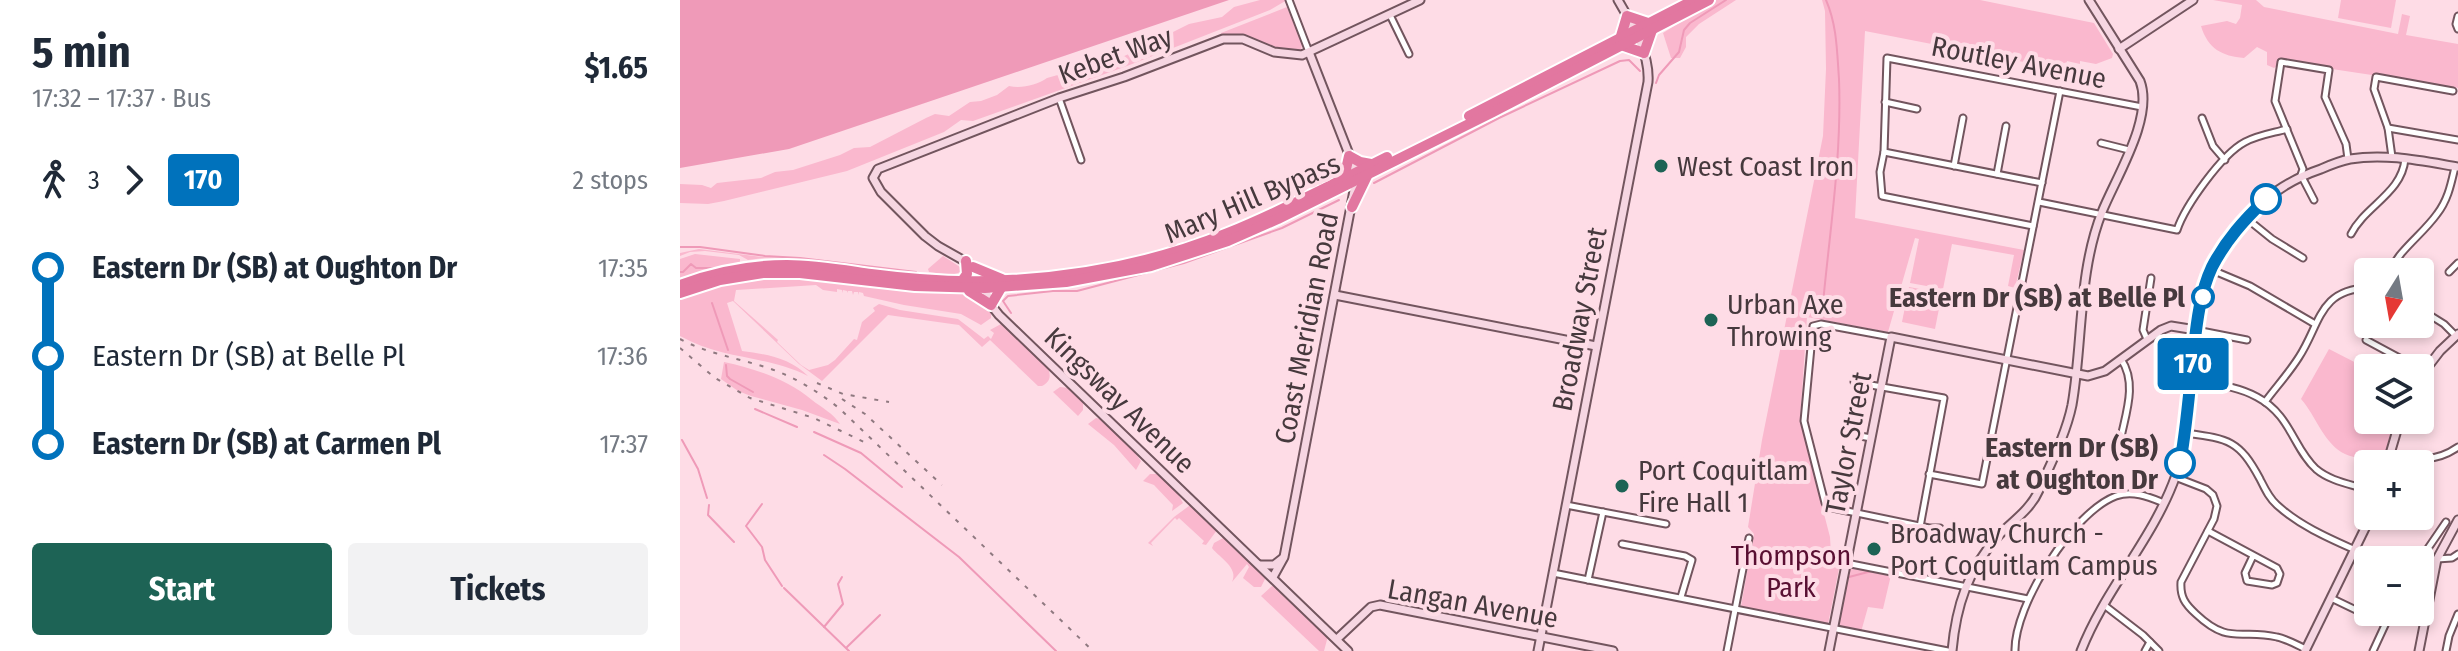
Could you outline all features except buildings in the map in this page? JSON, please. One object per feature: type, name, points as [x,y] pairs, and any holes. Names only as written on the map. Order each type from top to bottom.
[{"type":"highway","name":"Mary Hill Bypass","points":[[1002,284],[1104,269],[1186,248],[1259,220],[1359,174],[1635,34],[1694,0]]},
{"type":"highway","name":"Mary Hill Bypass","points":[[1650,26],[1709,0]]},
{"type":"highway","points":[[1627,16],[1650,26],[1644,53],[1621,41],[1627,16]]},
{"type":"highway","points":[[1349,156],[1359,174]]},
{"type":"highway","points":[[1349,156],[1360,162],[1352,207]]},
{"type":"highway","name":"Mary Hill Bypass","points":[[680,293],[738,276],[785,272],[915,286],[1066,282],[1105,276],[1188,255],[1259,228],[1335,191],[1359,174]]},
{"type":"highway","points":[[1335,191],[1345,194],[1352,207]]},
{"type":"highway","points":[[970,264],[1002,284],[991,305],[963,285],[970,264]]},
{"type":"highway","name":"Mary Hill Bypass","points":[[680,285],[736,269],[784,265],[963,285]]},
{"type":"street","points":[[1289,0],[1349,156]]},
{"type":"street","name":"Kebet Way","points":[[873,178],[884,165],[1223,39],[1243,39],[1274,52],[1302,55],[1420,0]]},
{"type":"street","name":"Broadway Street","points":[[1538,651],[1648,82],[1648,64],[1644,53],[1618,0]]},
{"type":"street","points":[[1552,573],[1950,651],[1964,586],[1984,553],[2034,501],[2065,428],[2072,404],[2088,259],[2101,215],[2129,150],[2143,107],[2141,83],[2089,0]]},
{"type":"street","points":[[2119,49],[2193,0]]},
{"type":"street","points":[[1390,15],[1409,54]]},
{"type":"street","points":[[2458,16],[2458,29]]},
{"type":"street","name":"Routley Avenue","points":[[1885,102],[1887,58],[2143,107]]},
{"type":"street","points":[[2314,200],[2301,175],[2303,169],[2275,101],[2281,62],[2329,70],[2325,97],[2346,144],[2348,159]]},
{"type":"street","points":[[2392,157],[2388,128],[2374,89],[2376,77],[2453,91]]},
{"type":"street","points":[[1929,474],[1982,484],[2060,90]]},
{"type":"street","points":[[1059,98],[1081,160]]},
{"type":"street","points":[[1917,109],[1885,102],[1884,152],[1880,172],[1882,196],[2033,226]]},
{"type":"street","points":[[1954,166],[1963,118]]},
{"type":"street","points":[[2202,118],[2213,146],[2225,160]]},
{"type":"street","points":[[1997,174],[2006,126]]},
{"type":"street","points":[[2388,128],[2458,140]]},
{"type":"street","points":[[2039,202],[2177,230],[2196,192],[2241,143],[2287,129]]},
{"type":"street","points":[[2101,143],[2129,150]]},
{"type":"street","points":[[1884,152],[2042,183]]},
{"type":"street","points":[[2081,651],[2094,620],[2164,503],[2175,477],[2185,433],[2196,330],[2211,269],[2246,218],[2270,195],[2301,175],[2348,159],[2392,157],[2456,167],[2443,205],[2398,258]]},
{"type":"street","points":[[2351,234],[2356,224],[2399,182],[2405,159]]},
{"type":"street","name":"Kingsway Avenue","points":[[873,178],[881,192],[925,236],[970,264],[999,315],[1348,651]]},
{"type":"street","name":"Coast Meridian Road","points":[[1273,577],[1283,563],[1352,207]]},
{"type":"street","points":[[2246,218],[2303,258]]},
{"type":"street","points":[[2449,272],[2458,263]]},
{"type":"street","points":[[2211,269],[2250,286],[2315,324]]},
{"type":"street","points":[[2147,339],[2143,330],[2151,278]]},
{"type":"street","points":[[2265,402],[2300,355],[2324,308],[2333,298],[2354,290]]},
{"type":"street","points":[[1335,295],[1596,346]]},
{"type":"street","points":[[2434,318],[2457,335],[2434,357]]},
{"type":"street","points":[[1940,528],[1920,527],[1828,507],[1804,421],[1813,325],[1821,324],[2088,376],[2095,375],[2171,326],[2247,340]]},
{"type":"street","name":"Taylor Street","points":[[1829,651],[1891,337]]},
{"type":"street","points":[[2366,340],[2390,354]]},
{"type":"street","points":[[2120,359],[2130,380],[2120,442]]},
{"type":"street","points":[[2191,380],[2233,387],[2265,402],[2286,422],[2317,469],[2333,480],[2354,486]]},
{"type":"street","points":[[1854,382],[1944,398],[1920,527]]},
{"type":"street","points":[[1844,433],[1871,438]]},
{"type":"street","points":[[2185,433],[2216,437],[2234,444],[2247,455],[2277,505],[2312,531],[2353,549]]},
{"type":"street","points":[[2434,458],[2458,447]]},
{"type":"street","points":[[2175,477],[2202,486],[2213,495],[2217,509],[2181,582],[2180,593],[2186,605],[2206,624],[2220,632],[2276,637],[2306,650],[2363,530]]},
{"type":"street","points":[[2015,651],[2016,637],[2028,599],[2048,562],[2071,533],[2102,503],[2125,494],[2164,503]]},
{"type":"street","points":[[1566,505],[1666,524]]},
{"type":"street","points":[[1588,580],[1603,512]]},
{"type":"street","points":[[2419,651],[2437,559],[2458,520]]},
{"type":"street","points":[[2430,546],[2446,522]]},
{"type":"street","points":[[2208,531],[2279,570],[2277,583],[2248,582],[2245,573],[2253,556]]},
{"type":"street","points":[[1727,651],[1749,538]]},
{"type":"street","points":[[1622,544],[1692,560],[1681,598]]},
{"type":"street","points":[[2437,559],[2452,558],[2458,554]]},
{"type":"street","points":[[1260,565],[1274,565],[1284,557]]},
{"type":"street","points":[[1846,563],[2028,599]]},
{"type":"street","points":[[2331,598],[2354,609]]},
{"type":"street","name":"Langan Avenue","points":[[1337,639],[1371,607],[1380,605],[1613,651]]},
{"type":"street","points":[[2104,605],[2159,651]]},
{"type":"street","points":[[2446,651],[2458,614]]},
{"type":"street","points":[[2373,651],[2384,626]]},
{"type":"street","points":[[2145,651],[2150,642]]},
{"type":"green space","points":[[1260,0],[1287,0],[1270,10],[1127,66],[973,121],[961,120],[944,132],[847,171],[724,201],[680,203],[680,184],[711,188],[717,183],[761,178],[854,148],[870,147],[935,114],[949,116],[970,102],[997,95],[1009,86],[1029,86],[1122,57],[1141,44],[1189,24],[1222,17],[1234,7]]},
{"type":"green space","points":[[1716,0],[1736,0],[1699,24],[1686,37],[1686,47],[1680,58],[1671,58],[1663,33]]},
{"type":"green space","name":"Thompson Park","points":[[1822,0],[1980,0],[2094,23],[2113,54],[2112,58],[2096,64],[2067,61],[2065,70],[1865,31],[1855,218],[2024,250],[2015,288],[2008,286],[2014,255],[1952,244],[1943,289],[1910,283],[1919,239],[1915,238],[1888,332],[1807,317],[1800,421],[1830,537],[1831,554],[1840,564],[1828,624],[1741,606],[1754,534],[1748,527],[1762,440],[1823,136],[1826,69]]},
{"type":"green space","points":[[2213,0],[2256,0],[2264,7],[2398,34],[2402,14],[2410,16],[2406,35],[2458,44],[2458,88],[2332,69],[2288,59],[2274,68],[2267,65],[2267,52],[2257,47],[2244,58],[2229,55],[2212,46],[2201,26],[2227,21],[2236,24],[2242,5]]},
{"type":"green space","points":[[2341,0],[2396,0],[2391,28],[2338,18]]},
{"type":"green space","points":[[1287,7],[1302,44],[1301,51],[1280,49],[1243,37],[1222,36],[1221,33]]},
{"type":"green space","points":[[699,249],[762,257],[812,259],[748,260],[739,255],[705,251],[680,256],[680,253]]},
{"type":"green space","points":[[695,254],[740,259],[740,262],[680,281],[680,259]]},
{"type":"green space","points":[[943,256],[960,267],[961,272],[951,275],[929,272],[928,269]]},
{"type":"green space","points":[[775,277],[809,277],[909,291],[965,294],[982,301],[991,312],[991,318],[981,325],[961,314],[904,305],[864,296],[859,292],[853,295],[852,291],[823,290],[816,285],[736,290],[734,301],[809,370],[828,365],[854,339],[857,340],[862,322],[879,304],[958,319],[984,339],[988,336],[991,339],[994,333],[990,330],[1001,324],[1046,365],[1049,379],[1038,386],[990,340],[982,347],[959,325],[888,315],[822,381],[799,364],[733,301],[727,303],[742,351],[786,361],[808,376],[776,364],[696,344],[680,336],[680,298],[728,283]]},
{"type":"green space","points":[[1909,287],[1942,293],[1935,329],[1902,322]]},
{"type":"green space","points":[[2329,349],[2354,362],[2354,434],[2390,434],[2386,450],[2354,450],[2354,457],[2345,454],[2331,444],[2301,399]]},
{"type":"green space","points":[[724,362],[792,386],[840,424],[738,391],[721,379]]},
{"type":"green space","points":[[1060,387],[1069,388],[1083,401],[1083,410],[1078,416],[1053,392]]},
{"type":"green space","points":[[1096,418],[1115,429],[1132,449],[1141,461],[1136,470],[1114,445],[1088,424]]},
{"type":"green space","points":[[1150,474],[1158,474],[1177,492],[1183,503],[1172,511],[1173,505],[1154,485],[1143,481]]},
{"type":"green space","points":[[1189,506],[1217,530],[1206,545],[1179,518],[1175,518],[1151,543],[1153,546],[1148,543],[1174,517]]},
{"type":"green space","points":[[1225,537],[1266,577],[1261,587],[1254,587],[1243,578],[1249,567],[1247,564],[1232,582],[1231,568],[1212,548],[1214,543]]},
{"type":"green space","points":[[1849,567],[1891,575],[1883,609],[1868,607],[1861,632],[1837,626]]},
{"type":"green space","points":[[1272,586],[1328,636],[1324,651],[1319,651],[1261,596]]},
{"type":"shaded area","points":[[680,0],[1229,0],[789,149],[680,168]]},
{"type":"waterway","points":[[1656,83],[1679,52],[1684,30],[1726,0]]},
{"type":"waterway","points":[[1822,314],[1837,167],[1839,109],[1836,39],[1826,0]]},
{"type":"waterway","points":[[1374,183],[1499,118],[1620,61],[1629,60],[1640,71]]},
{"type":"waterway","points":[[1011,313],[1003,301],[1008,296],[1077,291],[1184,263],[1282,228],[1339,200]]},
{"type":"waterway","points":[[680,247],[916,272]]},
{"type":"waterway","points":[[680,272],[691,264],[696,268],[713,268]]},
{"type":"waterway","points":[[712,303],[728,350]]},
{"type":"waterway","points":[[726,365],[727,376],[753,392]]},
{"type":"waterway","points":[[755,409],[797,427]]},
{"type":"waterway","points":[[814,432],[861,453],[902,487]]},
{"type":"waterway","points":[[682,440],[698,469],[707,498]]},
{"type":"waterway","points":[[824,455],[959,557],[1056,651]]},
{"type":"waterway","points":[[762,504],[746,526],[762,547],[765,560],[782,586]]},
{"type":"waterway","points":[[709,505],[708,515],[734,542]]},
{"type":"waterway","points":[[1849,577],[1872,571]]},
{"type":"waterway","points":[[824,627],[843,604],[838,584],[842,577]]},
{"type":"waterway","points":[[784,588],[849,651]]},
{"type":"waterway","points":[[847,647],[880,615]]},
{"type":"railway","points":[[680,339],[787,376],[839,408],[1093,651]]},
{"type":"railway","points":[[680,348],[715,378],[750,398],[814,418],[866,443]]},
{"type":"railway","points":[[817,383],[843,394],[889,402]]},
{"type":"railway","points":[[842,399],[865,414],[942,485]]},
{"type":"bus line","name":"170","points":[[2180,463],[2196,326],[2205,286],[2211,269],[2236,229],[2266,199]]},
{"type":"place","name":"West Coast Iron","points":[[1661,166]]},
{"type":"place","name":"Eastern Dr (SB) at Belle Pl","points":[[2203,297]]},
{"type":"place","name":"Urban Axe Throwing","points":[[1711,320]]},
{"type":"place","name":"Eastern Dr (SB) at Oughton Dr","points":[[2180,463]]},
{"type":"place","name":"Port Coquitlam Fire Hall 1","points":[[1622,486]]},
{"type":"place","name":"Broadway Church - Port Coquitlam Campus","points":[[1874,549]]}]
